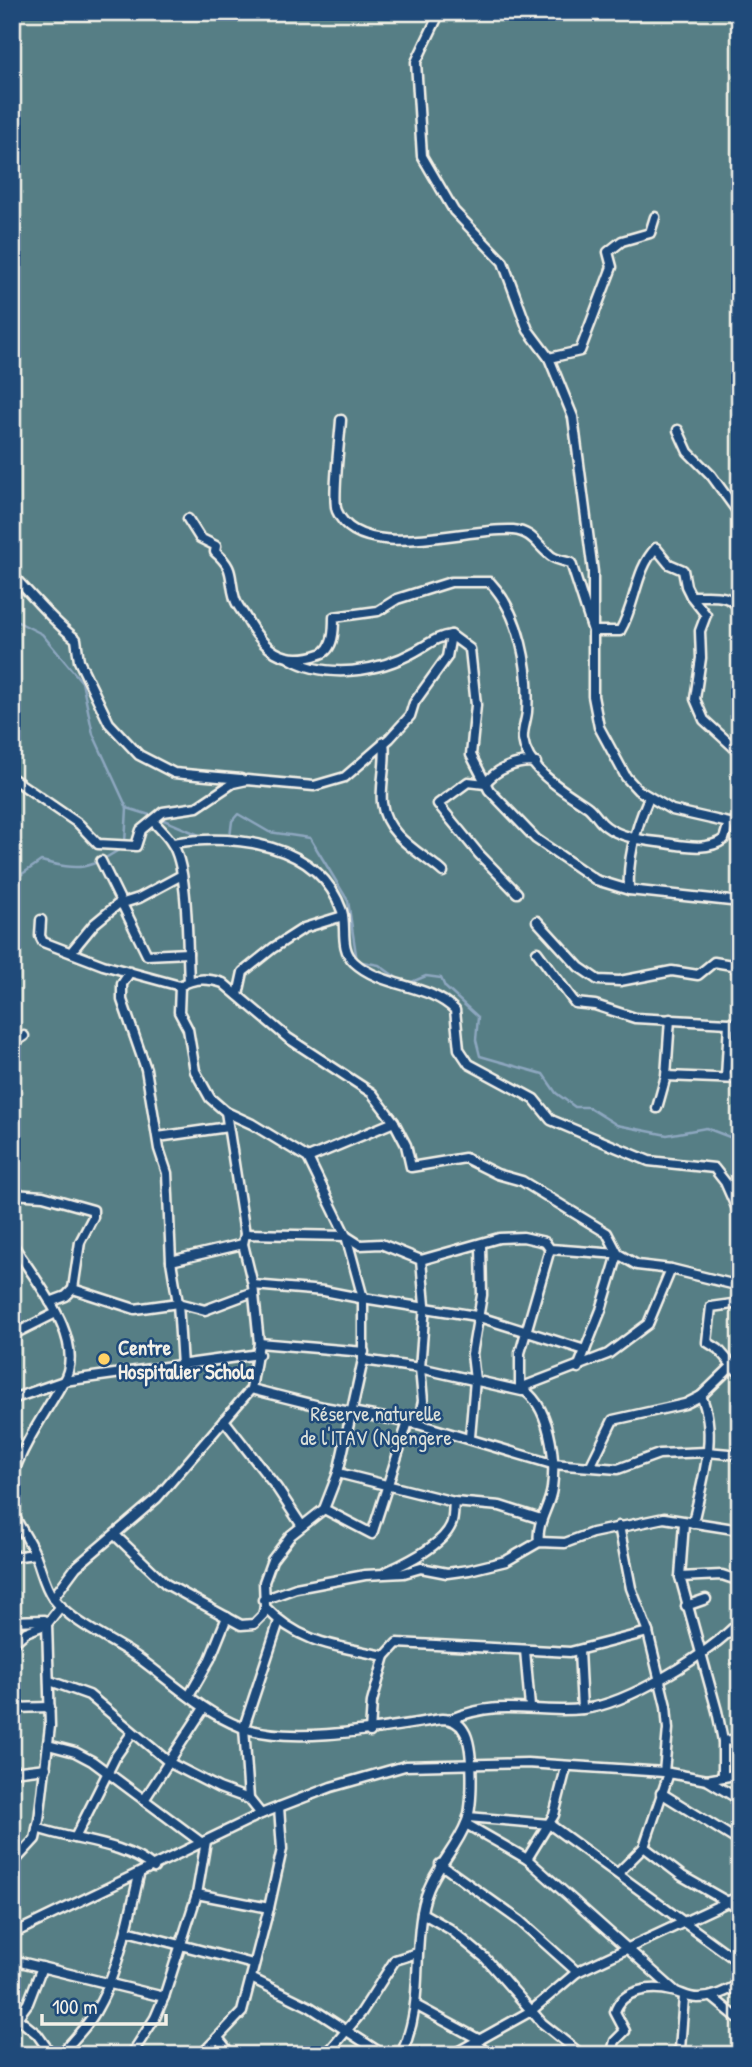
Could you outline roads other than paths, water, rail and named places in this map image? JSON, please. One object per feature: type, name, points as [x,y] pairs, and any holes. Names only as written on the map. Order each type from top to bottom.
[{"type":"street","points":[[440,12],[416,62],[422,156],[454,211],[503,262],[528,330],[549,358],[573,418],[593,572],[593,696],[599,727],[626,777],[649,797],[672,810],[740,825]]},
{"type":"street","points":[[549,358],[580,351],[612,267],[608,251],[622,241],[650,233],[655,217]]},
{"type":"street","points":[[341,420],[336,510],[351,531],[376,539],[406,540],[454,533],[511,530],[531,534],[552,557],[571,563],[593,631]]},
{"type":"street","points":[[678,430],[688,452],[711,475],[740,515]]},
{"type":"street","points":[[188,519],[200,538],[216,546],[215,552],[229,564],[235,601],[255,635],[268,650],[304,667],[356,671],[387,664],[416,652],[438,637],[451,635],[465,642],[472,657],[476,705],[471,755],[485,784],[513,817],[544,845],[596,880],[629,890],[740,902]]},
{"type":"street","points":[[593,631],[620,631],[629,616],[643,561],[656,548],[669,564],[683,570],[691,596],[706,615],[700,631],[701,658],[695,699],[704,720],[740,753]]},
{"type":"street","points":[[12,575],[52,620],[76,639],[79,662],[109,723],[139,755],[174,773],[314,786],[345,777],[410,716],[419,695],[447,657],[451,635]]},
{"type":"street","points":[[289,658],[321,654],[328,648],[334,634],[334,617],[378,611],[397,599],[451,582],[490,582],[502,595],[511,613],[527,672],[523,740],[551,784],[593,811],[604,825],[634,839],[701,847],[716,845],[724,839],[729,823]]},
{"type":"street","points":[[691,596],[726,596],[736,603],[740,611]]},
{"type":"street","points":[[384,742],[387,760],[382,803],[387,819],[411,850],[443,872]]},
{"type":"street","points":[[485,784],[491,775],[524,761],[536,763]]},
{"type":"street","points":[[12,778],[79,824],[98,844],[136,846],[141,830],[163,812],[197,807],[221,789],[247,780]]},
{"type":"street","points":[[485,784],[468,782],[438,804],[479,854],[517,893]]},
{"type":"street","points":[[629,890],[628,871],[634,839],[649,797]]},
{"type":"street","points":[[153,821],[173,843],[186,900],[189,981]]},
{"type":"street","points":[[173,843],[204,839],[275,847],[293,854],[331,885],[343,916],[344,941],[354,962],[402,986],[433,994],[455,1010],[459,1049],[469,1064],[534,1099],[551,1120],[583,1131],[637,1157],[714,1168],[724,1182],[740,1216]]},
{"type":"street","points":[[101,861],[135,936],[147,955],[188,953]]},
{"type":"street","points":[[71,953],[94,924],[121,902],[139,898],[180,876]]},
{"type":"street","points":[[238,995],[243,972],[273,948],[304,928],[343,916]]},
{"type":"street","points":[[41,920],[40,936],[43,942],[71,953],[180,986],[189,981],[211,979],[238,995],[288,1038],[362,1084],[394,1122],[407,1145],[411,1167],[465,1158],[497,1174],[522,1181],[607,1233],[618,1254],[601,1310],[578,1368]]},
{"type":"street","points":[[537,920],[579,967],[598,980],[620,981],[672,971],[698,975],[714,962],[732,965],[740,974]]},
{"type":"street","points":[[537,952],[575,1003],[595,1005],[635,1018],[729,1023],[740,1027]]},
{"type":"street","points":[[130,972],[122,984],[122,1000],[146,1069],[167,1173],[171,1261],[178,1303],[182,1366]]},
{"type":"street","points":[[116,1536],[166,1584],[247,1627],[263,1615],[264,1582],[272,1560],[302,1526],[324,1509],[338,1473],[354,1413],[363,1356],[362,1298],[346,1236],[308,1158],[252,1124],[226,1112],[210,1098],[195,1070],[188,1029],[179,1012],[180,986]]},
{"type":"street","points":[[657,1108],[666,1076],[670,1019]]},
{"type":"street","points":[[726,1078],[729,1023]]},
{"type":"street","points":[[12,1044],[24,1036]]},
{"type":"street","points":[[666,1076],[740,1079]]},
{"type":"street","points":[[53,1598],[76,1567],[116,1536],[157,1498],[251,1389],[259,1343],[253,1289],[243,1244],[246,1234],[226,1112]]},
{"type":"street","points":[[308,1158],[394,1122]]},
{"type":"street","points":[[158,1137],[228,1127]]},
{"type":"street","points":[[12,1194],[43,1196],[93,1210],[93,1217],[80,1242],[74,1289],[66,1296],[50,1301]]},
{"type":"street","points":[[246,1234],[346,1236],[360,1245],[381,1244],[421,1260],[499,1238],[523,1237],[545,1242],[550,1249]]},
{"type":"street","points":[[12,1243],[57,1313],[70,1352],[64,1381],[12,1476]]},
{"type":"street","points":[[171,1261],[243,1244]]},
{"type":"street","points":[[470,1437],[475,1380],[472,1354],[476,1316],[482,1294],[481,1245]]},
{"type":"street","points":[[550,1249],[618,1254],[637,1265],[671,1269],[740,1286]]},
{"type":"street","points":[[539,1542],[541,1519],[552,1490],[550,1441],[542,1415],[524,1390],[517,1368],[550,1249]]},
{"type":"street","points":[[12,1265],[22,1260]]},
{"type":"street","points":[[418,1424],[423,1401],[420,1368],[425,1305],[421,1260]]},
{"type":"street","points":[[259,1343],[363,1356],[524,1390],[608,1354],[648,1324],[671,1269]]},
{"type":"street","points":[[74,1289],[135,1309],[178,1303],[205,1310],[253,1289],[324,1291],[425,1305],[476,1316],[527,1329],[585,1350]]},
{"type":"street","points":[[740,1303],[711,1307],[707,1323],[707,1342],[718,1349],[740,1374]]},
{"type":"street","points":[[12,1335],[57,1313]]},
{"type":"street","points":[[12,1399],[64,1381],[259,1354]]},
{"type":"street","points":[[591,1465],[613,1420],[662,1410],[701,1396],[732,1366]]},
{"type":"street","points":[[251,1389],[354,1413],[418,1424],[470,1437],[552,1464],[618,1469],[659,1454],[707,1452],[740,1455]]},
{"type":"street","points":[[701,1396],[708,1420],[707,1452],[688,1523],[680,1577],[686,1606],[702,1652],[723,1741],[723,1777]]},
{"type":"street","points":[[223,1420],[277,1488],[302,1526]]},
{"type":"street","points":[[324,1509],[372,1534],[391,1485],[408,1422]]},
{"type":"street","points":[[338,1473],[454,1502],[500,1506],[541,1519]]},
{"type":"street","points":[[384,1573],[402,1565],[446,1534],[452,1523],[454,1502]]},
{"type":"street","points":[[12,1512],[35,1554],[53,1598],[61,1606],[204,1708],[244,1727],[309,1734],[370,1732],[451,1719],[487,1707],[582,1709],[608,1703],[658,1679],[702,1652],[740,1621]]},
{"type":"street","points":[[264,1603],[296,1588],[384,1573],[404,1573],[421,1568],[447,1573],[469,1570],[506,1561],[539,1542],[565,1544],[618,1526],[664,1518],[740,1530]]},
{"type":"street","points":[[618,1526],[631,1588],[648,1632],[668,1718],[666,1772],[662,1793],[644,1847],[619,1872]]},
{"type":"street","points":[[12,1557],[35,1554]]},
{"type":"street","points":[[680,1577],[722,1575],[740,1581]]},
{"type":"street","points":[[686,1606],[706,1599]]},
{"type":"street","points":[[264,1603],[279,1621],[308,1640],[385,1656]]},
{"type":"street","points":[[12,1644],[26,1632],[48,1621],[61,1606]]},
{"type":"street","points":[[189,1696],[210,1659],[227,1617]]},
{"type":"street","points":[[12,1621],[48,1621]]},
{"type":"street","points":[[12,1864],[30,1847],[37,1828],[46,1769],[50,1707],[48,1621]]},
{"type":"street","points":[[249,1799],[244,1727],[279,1621]]},
{"type":"street","points":[[370,1732],[372,1702],[385,1656],[397,1643],[579,1651],[648,1632]]},
{"type":"street","points":[[526,1650],[530,1707]]},
{"type":"street","points":[[579,1651],[582,1709]]},
{"type":"street","points":[[50,1681],[89,1695],[170,1763],[210,1784],[249,1799],[261,1814]]},
{"type":"street","points":[[12,1708],[50,1707]]},
{"type":"street","points":[[144,1800],[204,1708]]},
{"type":"street","points":[[401,2055],[414,2023],[417,2006],[418,1953],[427,1891],[440,1864],[467,1821],[470,1764],[466,1733],[451,1719]]},
{"type":"street","points":[[75,1838],[124,1741],[132,1733]]},
{"type":"street","points":[[723,1741],[740,1739]]},
{"type":"street","points":[[48,1745],[75,1752],[108,1772],[204,1842]]},
{"type":"street","points":[[12,1934],[154,1868],[261,1814],[392,1769],[527,1763],[566,1768],[666,1772],[707,1780],[740,1800]]},
{"type":"street","points":[[527,1859],[554,1815],[566,1768]]},
{"type":"street","points":[[12,1772],[46,1769]]},
{"type":"street","points":[[707,1780],[740,1774]]},
{"type":"street","points":[[662,1793],[740,1842]]},
{"type":"street","points":[[201,2055],[242,2012],[282,1849],[279,1807]]},
{"type":"street","points":[[467,1821],[549,1824],[619,1872],[740,1963]]},
{"type":"street","points":[[467,1821],[527,1859],[684,1997],[712,1997],[740,1984]]},
{"type":"street","points":[[37,1828],[141,1857],[154,1868]]},
{"type":"street","points":[[131,2055],[155,2018],[164,1997],[197,1894],[204,1842]]},
{"type":"street","points":[[644,1847],[682,1876],[740,1909]]},
{"type":"street","points":[[440,1864],[520,1921],[577,1972]]},
{"type":"street","points":[[60,2055],[97,2010],[127,1931],[139,1875]]},
{"type":"street","points":[[197,1894],[269,1908]]},
{"type":"street","points":[[452,2055],[531,2011],[577,1972],[740,1896]]},
{"type":"street","points":[[422,1913],[450,1929],[485,1958],[531,2011],[559,2038],[582,2055]]},
{"type":"street","points":[[127,1931],[178,1947],[253,1964]]},
{"type":"street","points":[[326,2055],[361,2013],[395,1960],[418,1953]]},
{"type":"street","points":[[12,1959],[164,1997]]},
{"type":"street","points":[[41,1967],[31,1996],[14,2019],[37,2034],[52,2055]]},
{"type":"street","points":[[251,1979],[310,2007],[384,2055]]},
{"type":"street","points":[[611,2055],[615,2041],[625,2031],[615,2012],[619,2002],[637,1991],[675,1991]]},
{"type":"street","points":[[673,2055],[680,2049],[684,1997]]},
{"type":"street","points":[[712,1997],[740,2020]]},
{"type":"street","points":[[417,2006],[478,2041],[489,2055]]},
{"type":"street","points":[[218,2038],[231,2055]]},
{"type":"waterway","points":[[12,619],[42,634],[82,682],[93,734],[127,808],[125,843]]},
{"type":"waterway","points":[[127,808],[153,816]]},
{"type":"waterway","points":[[159,818],[199,835],[230,837],[232,821],[238,814],[269,832],[310,838],[348,901],[357,961],[379,965],[401,981]]},
{"type":"waterway","points":[[12,881],[41,861],[83,866],[100,861],[122,848]]},
{"type":"waterway","points":[[407,984],[426,976],[441,978],[445,987],[478,1017],[476,1040],[480,1056],[543,1074],[556,1093],[575,1107],[588,1107],[617,1125],[667,1135],[706,1128],[740,1141]]},
{"type":"place","name":"Centre Hospitalier Schola","points":[[104,1359]]},
{"type":"park label","name":"Réserve naturelle de l'ITAV (Ngengere","points":[[376,1425]]}]
